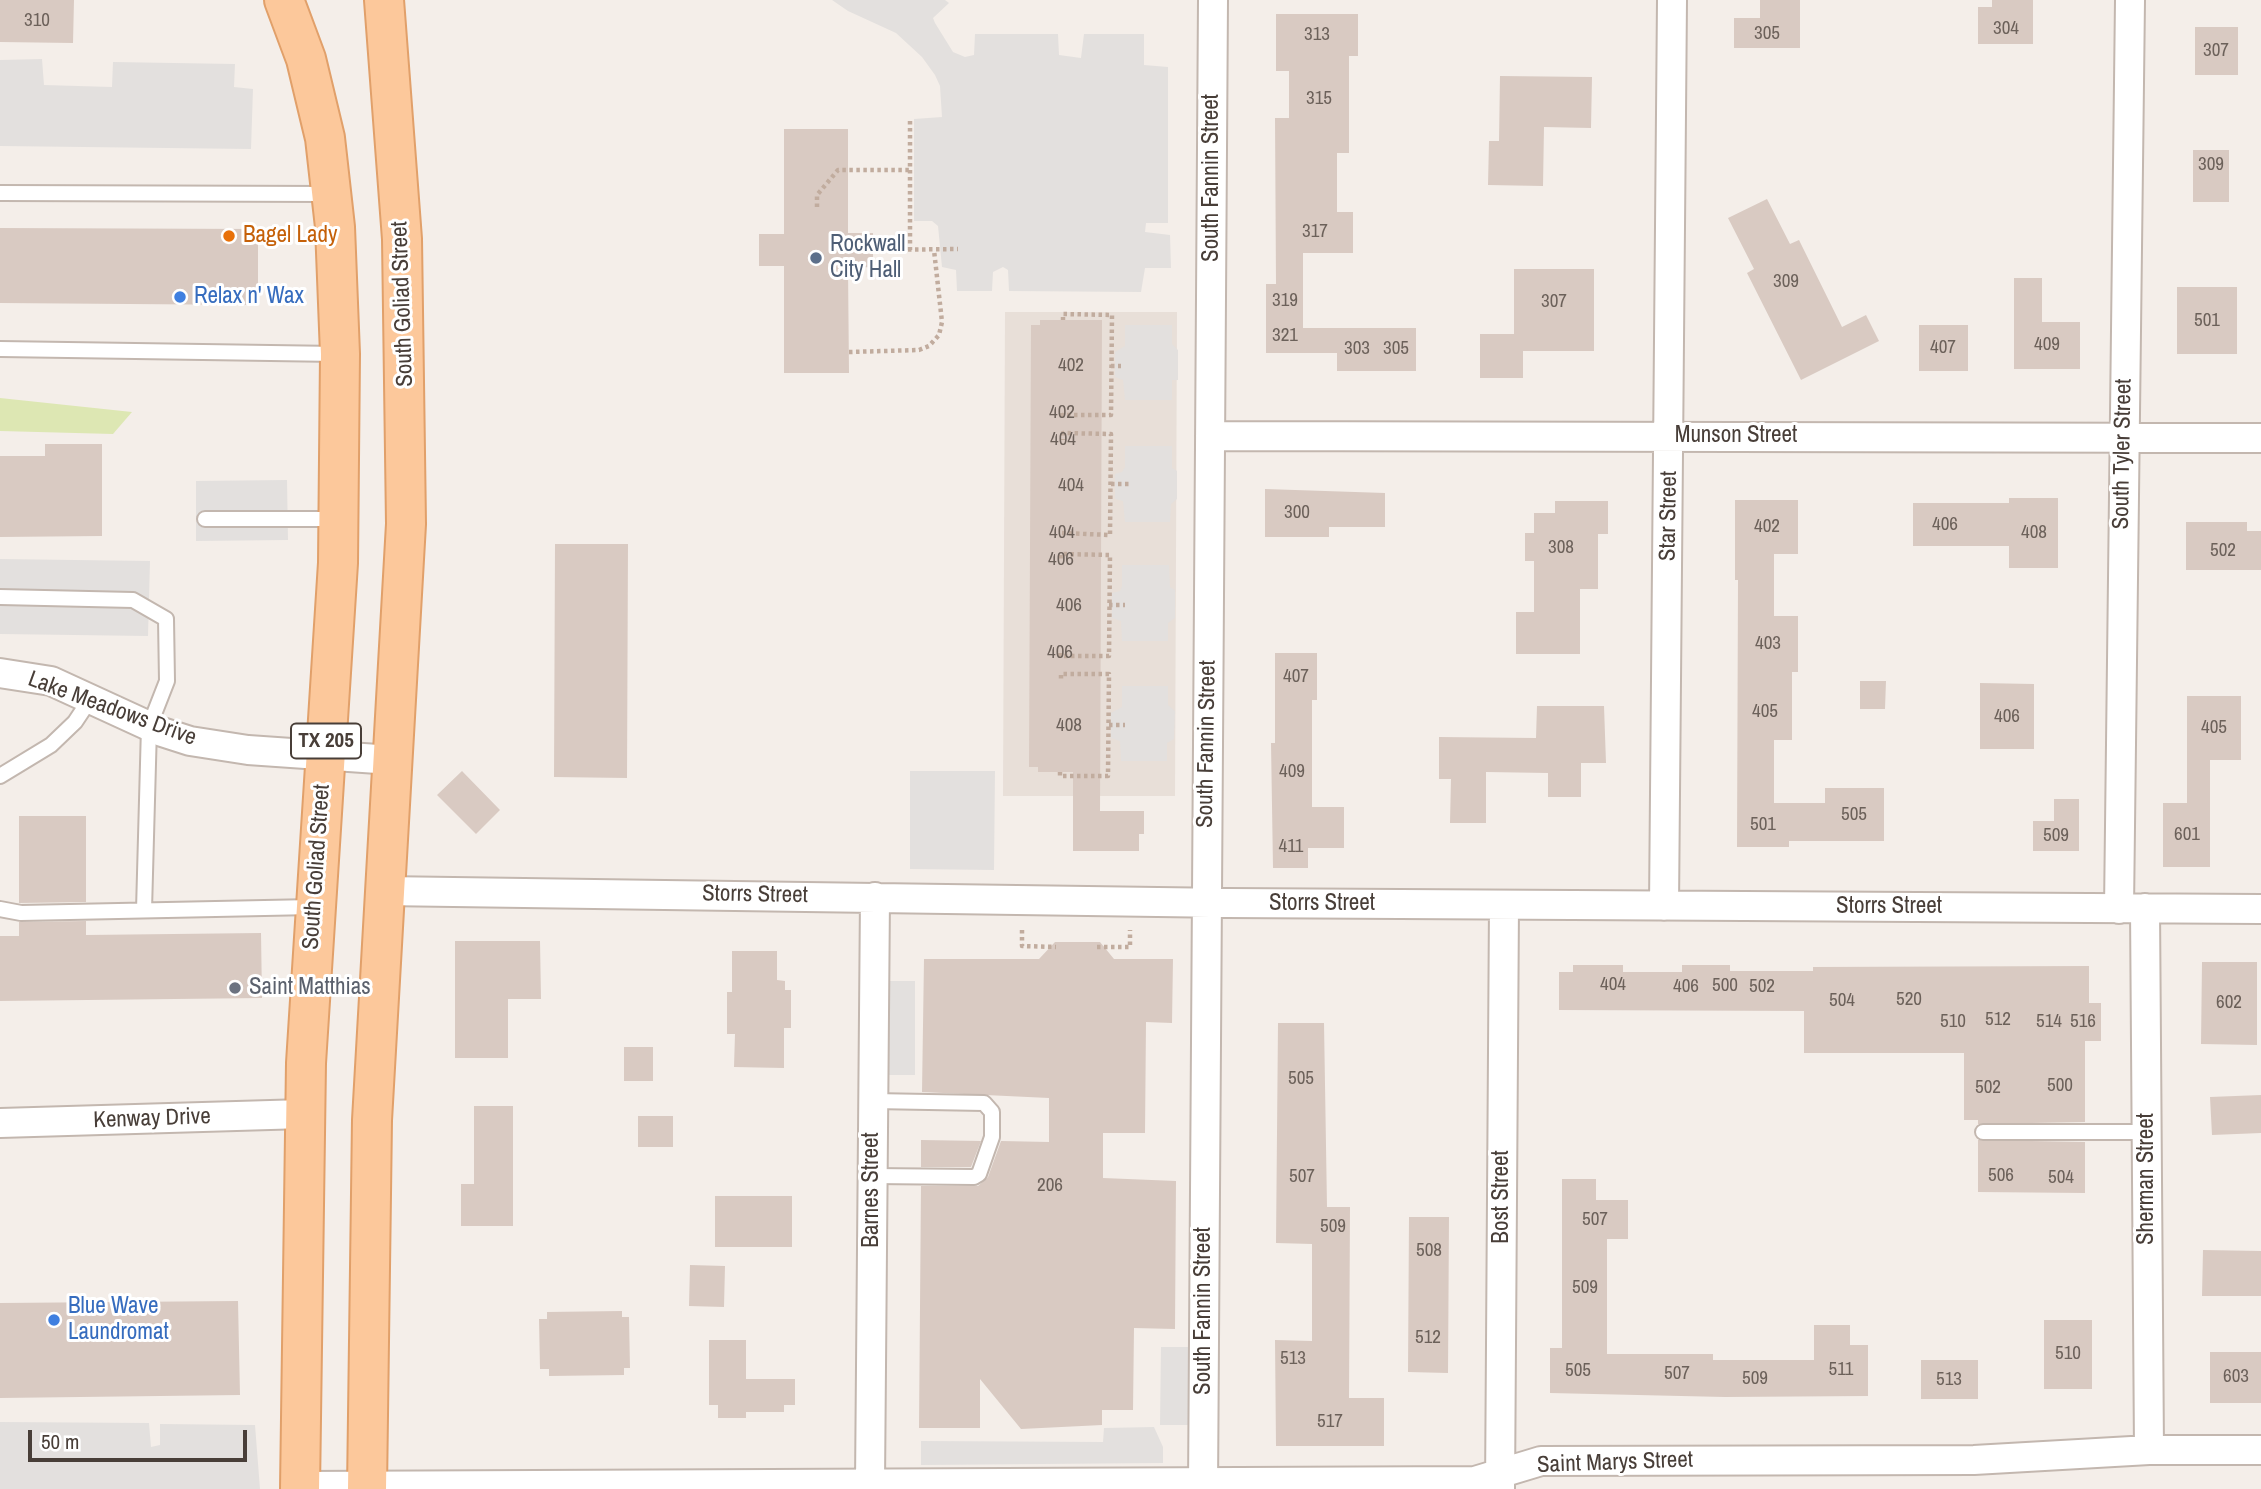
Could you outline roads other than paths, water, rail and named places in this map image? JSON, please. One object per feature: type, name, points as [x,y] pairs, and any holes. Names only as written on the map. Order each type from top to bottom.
[{"type":"main road","name":"South Goliad Street","points":[[284,0],[306,60],[325,138],[333,194],[340,354],[334,644],[314,907],[304,1114],[300,1488]]},
{"type":"main road","name":"South Goliad Street","points":[[367,1488],[370,1195],[383,891],[406,524],[406,369],[401,214],[384,0]]},
{"type":"street","name":"South Fannin Street","points":[[1203,1485],[1213,0]]},
{"type":"street","name":"Star Street","points":[[1664,906],[1672,0]]},
{"type":"street","name":"South Tyler Street","points":[[2130,0],[2122,438],[2132,909]]},
{"type":"street","name":"Munson Street","points":[[1210,436],[2261,438]]},
{"type":"street","name":"Lake Meadows Drive","points":[[0,673],[51,681],[149,726],[190,741],[248,750],[392,760]]},
{"type":"street","name":"Storrs Street","points":[[383,891],[1205,903],[2261,909]]},
{"type":"street","name":"Barnes Street","points":[[870,1483],[875,897]]},
{"type":"street","name":"Bost Street","points":[[1500,1481],[1504,905]]},
{"type":"street","name":"Sherman Street","points":[[2132,909],[2146,1132],[2149,1450]]},
{"type":"street","name":"Kenway Drive","points":[[0,1123],[304,1114]]},
{"type":"street","name":"Saint Marys Street","points":[[300,1488],[870,1483],[962,1486],[1203,1485],[1500,1481],[1541,1461],[1974,1460],[2149,1450],[2261,1450]]},
{"type":"lane","points":[[0,193],[333,194]]},
{"type":"lane","points":[[0,349],[340,354]]},
{"type":"lane","points":[[205,519],[338,519]]},
{"type":"lane","points":[[0,597],[133,600],[166,619],[167,681],[149,726],[144,910]]},
{"type":"lane","points":[[0,776],[51,746],[75,722],[91,698]]},
{"type":"lane","points":[[0,909],[21,913],[314,907]]},
{"type":"lane","points":[[873,1101],[984,1103],[992,1112],[992,1137],[979,1174],[974,1177],[873,1176]]},
{"type":"lane","points":[[1983,1132],[2146,1132]]},
{"type":"place","name":"Bagel Lady","points":[[229,236]]},
{"type":"place","name":"Rockwall City Hall","points":[[816,258]]},
{"type":"place","name":"Relax n' Wax","points":[[180,297]]},
{"type":"place","name":"Saint Matthias","points":[[235,988]]},
{"type":"place","name":"Blue Wave Laundromat","points":[[54,1320]]}]
